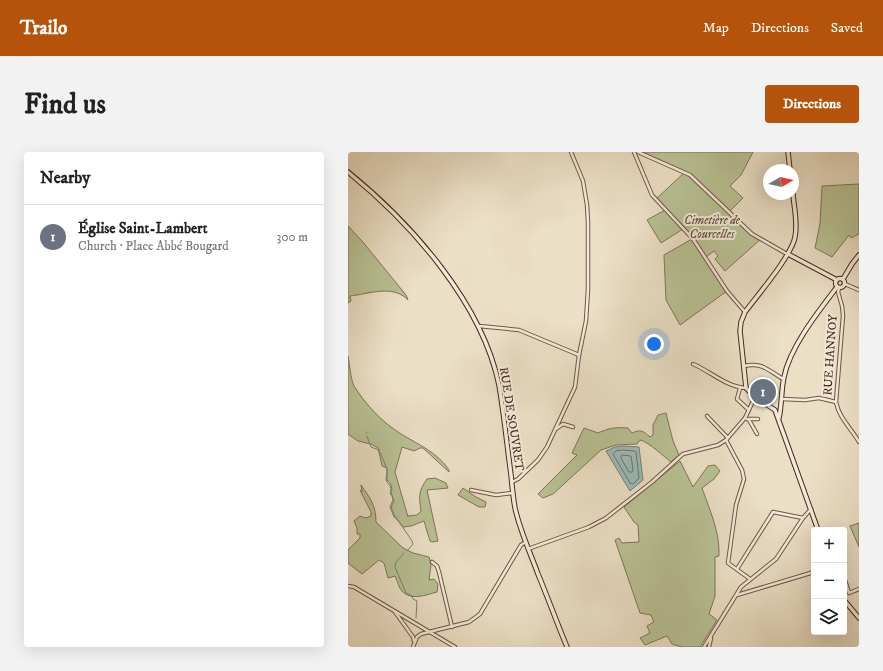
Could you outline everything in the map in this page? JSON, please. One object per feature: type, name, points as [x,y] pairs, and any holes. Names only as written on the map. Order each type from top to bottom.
[{"type":"main road","points":[[788,152],[789,164]]},
{"type":"main road","name":"RUE DE SOUVRET","points":[[348,172],[365,185],[398,216],[428,250],[461,296],[479,326],[491,356],[499,386],[515,507],[528,549],[567,647]]},
{"type":"main road","points":[[794,200],[796,223],[795,238],[788,254],[745,312],[741,322],[740,331],[746,388],[755,397],[776,410],[817,527]]},
{"type":"main road","points":[[788,254],[837,280],[843,279],[859,255]]},
{"type":"main road","points":[[779,418],[783,379],[795,348],[838,287],[842,288],[845,284],[843,279]]},
{"type":"main road","points":[[837,280],[836,284],[838,287]]},
{"type":"main road","points":[[847,604],[859,618]]},
{"type":"street","points":[[512,482],[518,479],[538,460],[547,447],[575,387],[579,355],[586,321],[588,289],[588,222],[583,181],[571,152]]},
{"type":"street","points":[[634,152],[652,194],[692,239],[727,290],[745,312]]},
{"type":"street","points":[[638,152],[690,175],[752,234],[788,254]]},
{"type":"street","points":[[845,284],[859,290]]},
{"type":"street","name":"RUE HANNOY","points":[[838,287],[843,316],[836,402],[842,418],[859,442]]},
{"type":"street","points":[[479,326],[519,330],[579,355]]},
{"type":"street","points":[[693,364],[706,369],[725,382],[740,388],[746,388]]},
{"type":"street","points":[[744,367],[753,364],[758,365],[783,379]]},
{"type":"street","points":[[740,388],[738,399],[749,410]]},
{"type":"street","points":[[528,549],[589,527],[606,518],[652,482],[683,454],[718,445],[727,439],[747,418],[755,397]]},
{"type":"street","points":[[782,399],[805,400],[819,398],[836,402]]},
{"type":"street","points":[[707,416],[727,439],[742,470],[744,479],[736,505],[728,563],[750,579]]},
{"type":"street","points":[[747,418],[758,419]]},
{"type":"street","points":[[747,418],[757,434]]},
{"type":"street","points":[[555,429],[563,424],[573,427]]},
{"type":"street","points":[[471,490],[496,494],[513,493]]},
{"type":"street","points":[[704,647],[742,587],[750,579],[776,560],[803,518],[811,509]]},
{"type":"street","points":[[736,568],[773,512],[803,518]]},
{"type":"street","points":[[413,647],[415,641],[421,634],[469,622],[480,614],[521,545],[526,542]]},
{"type":"street","points":[[432,562],[437,566],[439,572],[452,627]]},
{"type":"street","points":[[736,595],[811,573]]},
{"type":"street","points":[[348,586],[354,587],[455,647]]},
{"type":"street","points":[[847,587],[849,593],[859,589]]},
{"type":"street","points":[[395,612],[415,641]]},
{"type":"street","points":[[709,647],[711,636]]},
{"type":"green space","name":"Cimetière de Courcelles","points":[[638,152],[753,152],[741,175],[730,186],[743,198],[729,212],[752,233],[761,239],[725,271],[715,259],[718,256],[714,251],[706,257],[727,291],[680,325],[666,300],[664,255],[692,239],[683,229],[661,243],[647,220],[665,210],[656,199],[685,172]]},
{"type":"green space","points":[[859,184],[859,234],[851,238],[849,235],[832,257],[815,248],[820,224],[822,186]]},
{"type":"green space","points":[[348,226],[406,295],[408,300],[395,292],[380,291],[350,296],[351,301],[348,303]]},
{"type":"green space","points":[[348,356],[354,386],[369,406],[381,419],[394,429],[439,458],[449,470],[449,472],[423,448],[414,451],[402,447],[395,472],[408,517],[417,515],[421,511],[420,494],[427,479],[435,478],[446,483],[448,488],[427,490],[438,541],[430,541],[424,521],[411,526],[403,527],[395,517],[391,507],[394,501],[391,493],[392,488],[387,480],[387,468],[382,466],[378,448],[371,444],[358,441],[348,434]]},
{"type":"green space","points":[[666,413],[673,441],[679,455],[671,462],[653,447],[641,440],[637,444],[616,445],[601,450],[553,494],[543,498],[538,494],[577,455],[572,453],[584,428],[598,433],[613,428],[628,428],[632,433],[642,431],[650,437],[653,435],[653,425],[658,415]]},
{"type":"green space","points":[[680,461],[693,487],[708,466],[715,465],[720,471],[714,479],[702,488],[718,538],[719,556],[715,557],[715,596],[709,614],[717,620],[700,647],[682,647],[672,644],[667,636],[645,645],[640,638],[650,633],[647,626],[654,622],[651,615],[640,613],[615,540],[619,538],[622,543],[639,542],[638,525],[634,522],[624,507]]},
{"type":"green space","points":[[361,485],[374,506],[376,522],[403,548],[413,553],[429,557],[431,565],[429,580],[434,579],[438,584],[437,592],[414,597],[406,594],[401,590],[395,576],[388,578],[384,563],[379,560],[362,574],[348,563],[348,550],[360,538],[360,534],[357,534],[357,528],[354,521],[360,516],[366,518],[371,516],[371,512],[360,490],[362,492]]},
{"type":"green space","points":[[463,488],[486,502],[485,507],[479,507],[458,495]]},
{"type":"green space","points":[[859,523],[859,547],[850,526]]},
{"type":"water","points":[[615,447],[639,447],[643,480],[630,491],[606,451]]},
{"type":"waterway","points":[[367,436],[371,447],[379,450],[387,469],[386,479],[390,487],[390,494],[392,495],[393,500],[390,507],[394,517],[398,520],[413,544],[407,551]]},
{"type":"waterway","points":[[404,553],[396,562],[395,567],[406,593],[417,601],[416,618]]},
{"type":"place","name":"Église Saint-Lambert","points":[[763,392]]}]
